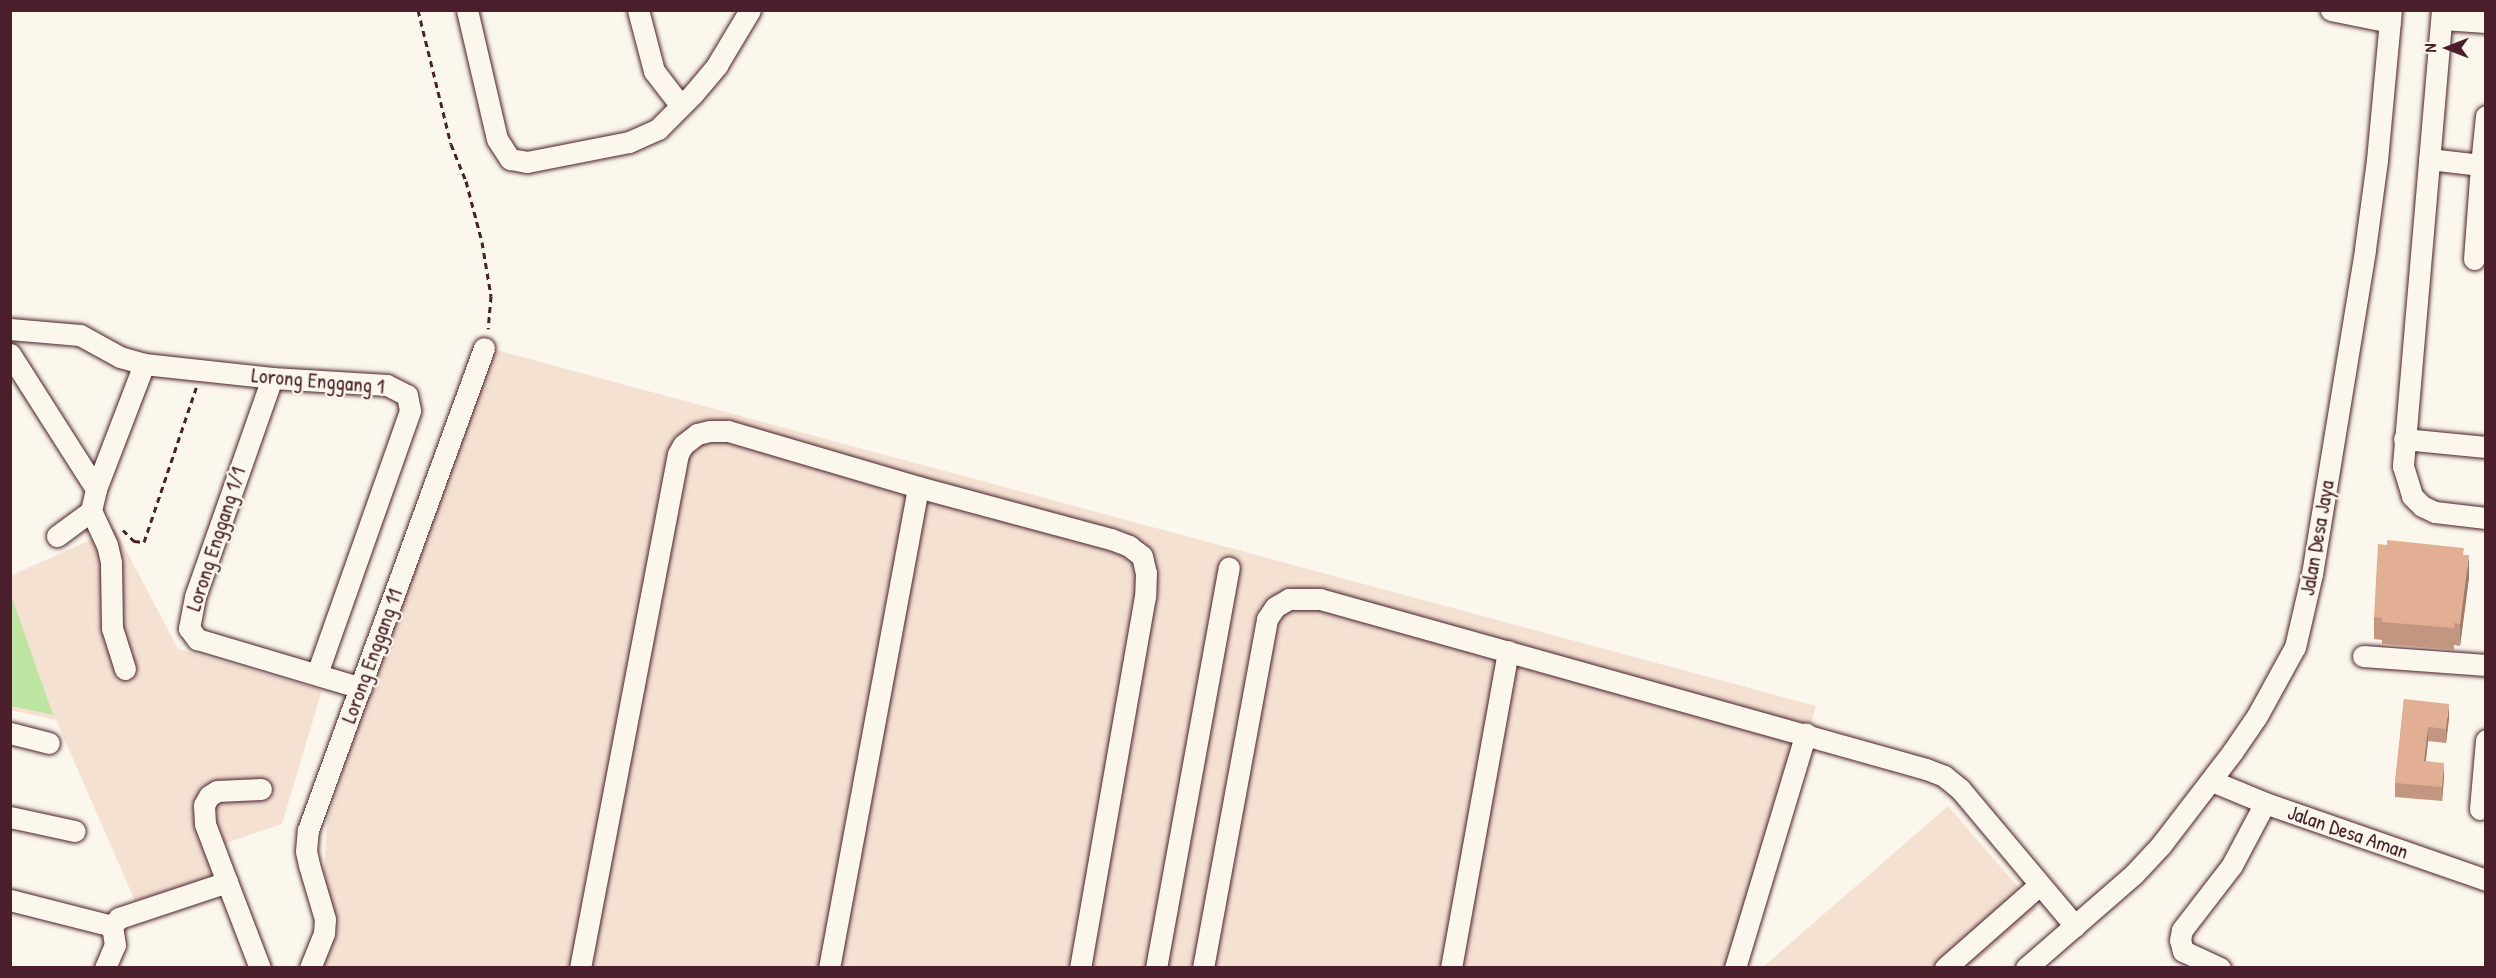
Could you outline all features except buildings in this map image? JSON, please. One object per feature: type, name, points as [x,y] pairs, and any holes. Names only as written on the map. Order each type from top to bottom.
[{"type":"street","points":[[467,10],[497,140],[510,159],[527,162],[644,137],[658,129],[717,65],[750,10]]},
{"type":"street","points":[[638,10],[654,71],[681,106]]},
{"type":"street","points":[[2331,10],[2391,16]]},
{"type":"street","points":[[2486,22],[2442,15],[2404,439],[2405,481],[2412,496],[2422,506],[2435,513],[2486,518]]},
{"type":"street","name":"Jalan Desa Jaya","points":[[2026,968],[2134,874],[2212,781],[2278,679],[2295,647],[2303,615],[2365,249],[2391,16]]},
{"type":"street","points":[[2474,259],[2486,116]]},
{"type":"street","points":[[2429,159],[2481,165]]},
{"type":"street","name":"Lorong Enggang 1","points":[[10,330],[80,335],[120,357],[144,364],[272,378],[387,385],[407,395],[410,411],[317,674]]},
{"type":"street","name":"Lorong Enggang 11","points":[[310,968],[324,933],[325,919],[306,851],[308,830],[484,348]]},
{"type":"street","points":[[10,354],[96,489]]},
{"type":"street","points":[[125,669],[112,628],[111,562],[107,545],[91,511],[96,489],[144,364]]},
{"type":"street","name":"Lorong Enggang 1/1","points":[[272,378],[195,597],[189,628],[196,639],[361,688]]},
{"type":"street","points":[[580,968],[678,454],[683,445],[698,434],[728,431],[918,487],[1111,538],[1130,546],[1142,555],[1146,573],[1145,596],[1080,968]]},
{"type":"street","points":[[2404,439],[2486,447]]},
{"type":"street","points":[[830,968],[918,487]]},
{"type":"street","points":[[57,536],[91,511]]},
{"type":"street","points":[[1156,968],[1229,568]]},
{"type":"street","points":[[1203,968],[1267,619],[1275,607],[1289,599],[1320,599],[1806,733],[1944,776],[1959,789],[2075,926]]},
{"type":"street","points":[[1451,968],[1508,651]]},
{"type":"street","points":[[2363,656],[2486,665]]},
{"type":"street","points":[[10,733],[49,743]]},
{"type":"street","points":[[1735,968],[1806,733]]},
{"type":"street","points":[[2480,809],[2486,740]]},
{"type":"street","name":"Jalan Desa Aman","points":[[2212,781],[2265,803],[2486,880]]},
{"type":"street","points":[[260,968],[202,814],[209,796],[217,791],[261,789]]},
{"type":"street","points":[[2220,968],[2183,951],[2180,940],[2182,930],[2232,865],[2265,803]]},
{"type":"street","points":[[10,816],[75,831]]},
{"type":"street","points":[[112,926],[119,918],[128,914],[227,882]]},
{"type":"street","points":[[1945,968],[2039,885]]},
{"type":"street","points":[[10,900],[112,926]]},
{"type":"street","points":[[105,968],[115,945],[112,926]]},
{"type":"path","points":[[418,10],[448,134],[466,181],[486,263],[490,305],[484,348]]},
{"type":"path","points":[[122,528],[134,541],[144,542],[202,370]]},
{"type":"shaded area","points":[[481,346],[1816,706],[1739,967],[320,968],[337,929],[324,872],[327,821]]},
{"type":"shaded area","points":[[115,529],[178,649],[322,690],[282,824],[223,844],[233,871],[135,901],[56,720],[11,710],[10,576]]},
{"type":"shaded area","points":[[1948,806],[2037,909],[1970,967],[1762,968]]},
{"type":"green space","points":[[11,595],[53,715],[11,706]]}]
